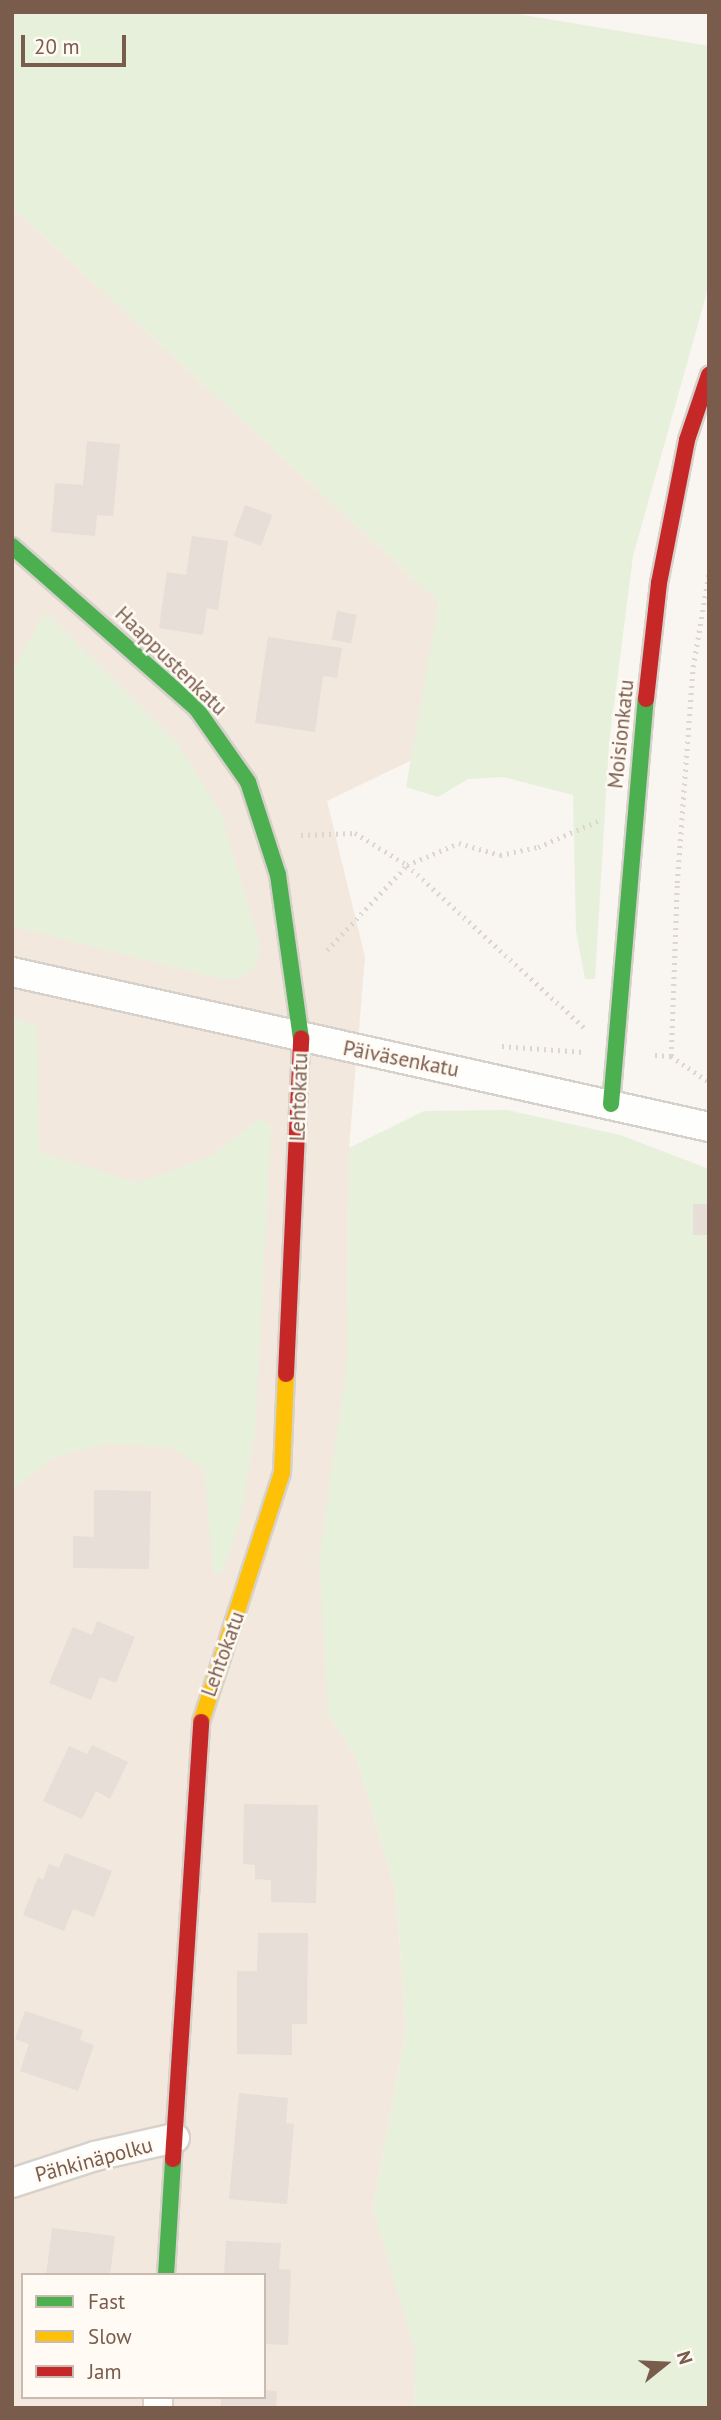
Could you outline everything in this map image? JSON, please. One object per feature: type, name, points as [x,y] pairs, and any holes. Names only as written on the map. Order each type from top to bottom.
[{"type":"street","name":"Moisionkatu","points":[[611,1104],[619,1055],[634,805],[659,583],[687,440],[709,375]]},
{"type":"street","name":"Haappustenkatu","points":[[12,546],[196,708],[248,782],[271,842],[301,1039]]},
{"type":"street","name":"Päiväsenkatu","points":[[12,972],[301,1039],[709,1127]]},
{"type":"street","name":"Lehtokatu","points":[[166,2273],[197,1735],[282,1473],[301,1039]]},
{"type":"street","name":"Pähkinäpolku","points":[[12,2183],[95,2155],[175,2138]]},
{"type":"path","points":[[671,1056],[691,694],[709,572]]},
{"type":"path","points":[[294,982],[377,903],[407,865],[459,843],[500,855],[537,847],[634,805]]},
{"type":"path","points":[[271,842],[318,831],[355,834],[407,865],[594,1037]]},
{"type":"shaded area","points":[[12,207],[439,602],[414,759],[327,801],[365,957],[349,1148],[348,1356],[328,1713],[357,1759],[396,1892],[406,2031],[373,2208],[416,2350],[414,2408],[12,2408]]},
{"type":"green space","points":[[12,12],[505,12],[709,46],[709,285],[633,556],[609,744],[595,979],[585,979],[576,931],[573,795],[503,777],[468,779],[438,797],[406,787],[439,602],[12,207]]},
{"type":"green space","points":[[45,612],[178,744],[221,813],[260,944],[257,965],[240,978],[221,979],[12,926],[12,672]]},
{"type":"green space","points":[[12,1017],[37,1025],[39,1152],[138,1183],[211,1156],[260,1118],[271,1126],[255,1433],[239,1524],[224,1569],[214,1577],[204,1470],[175,1449],[113,1443],[56,1456],[12,1490]]},
{"type":"green space","points":[[507,1110],[620,1135],[709,1169],[709,2408],[414,2408],[415,2350],[373,2208],[406,2031],[396,1892],[357,1759],[328,1713],[319,1559],[348,1356],[349,1148],[424,1111]]},
{"type":"building","points":[[87,441],[120,444],[113,516],[97,515],[95,536],[51,532],[55,483],[83,485]]},
{"type":"building","points":[[245,505],[272,515],[261,546],[234,536]]},
{"type":"building","points":[[192,536],[228,541],[218,610],[207,608],[203,635],[159,628],[167,572],[186,575]]},
{"type":"building","points":[[337,611],[357,615],[351,643],[331,639]]},
{"type":"building","points":[[268,637],[342,648],[337,678],[323,676],[315,732],[255,723]]},
{"type":"building","points":[[693,1204],[709,1204],[709,1235],[693,1235]]},
{"type":"building","points":[[94,1490],[151,1491],[149,1569],[73,1568],[73,1536],[94,1537]]},
{"type":"building","points":[[97,1621],[135,1637],[116,1683],[100,1677],[91,1700],[49,1683],[73,1627],[92,1635]]},
{"type":"building","points":[[92,1745],[128,1762],[110,1799],[96,1791],[82,1819],[43,1801],[69,1746],[87,1754]]},
{"type":"building","points":[[244,1804],[318,1805],[316,1903],[271,1902],[271,1880],[255,1879],[255,1865],[243,1864]]},
{"type":"building","points":[[65,1853],[112,1871],[94,1917],[73,1909],[64,1931],[23,1915],[38,1877],[43,1880],[49,1864],[59,1868]]},
{"type":"building","points":[[258,1933],[308,1933],[307,2024],[292,2024],[292,2055],[237,2054],[237,1971],[257,1971]]},
{"type":"building","points":[[25,2011],[83,2030],[80,2040],[94,2045],[78,2091],[20,2071],[29,2044],[15,2039]]},
{"type":"building","points":[[239,2093],[288,2098],[286,2123],[294,2124],[287,2204],[229,2199]]},
{"type":"building","points":[[52,2228],[115,2236],[110,2273],[46,2273]]},
{"type":"building","points":[[226,2241],[281,2243],[279,2269],[291,2270],[288,2345],[266,2344],[266,2273],[224,2273]]},
{"type":"building","points":[[266,2390],[277,2391],[276,2408],[221,2408],[221,2399],[266,2399]]},
{"type":"traffic: fast","points":[[12,546],[196,708],[248,782],[278,875],[301,1038]]},
{"type":"traffic: fast","points":[[611,1104],[646,699]]},
{"type":"traffic: fast","points":[[166,2273],[173,2159]]},
{"type":"traffic: slow","points":[[201,1722],[282,1473],[286,1374]]},
{"type":"traffic: jam","points":[[646,699],[659,583],[687,440],[709,375]]},
{"type":"traffic: jam","points":[[286,1374],[301,1038]]},
{"type":"traffic: jam","points":[[173,2159],[201,1722]]}]
